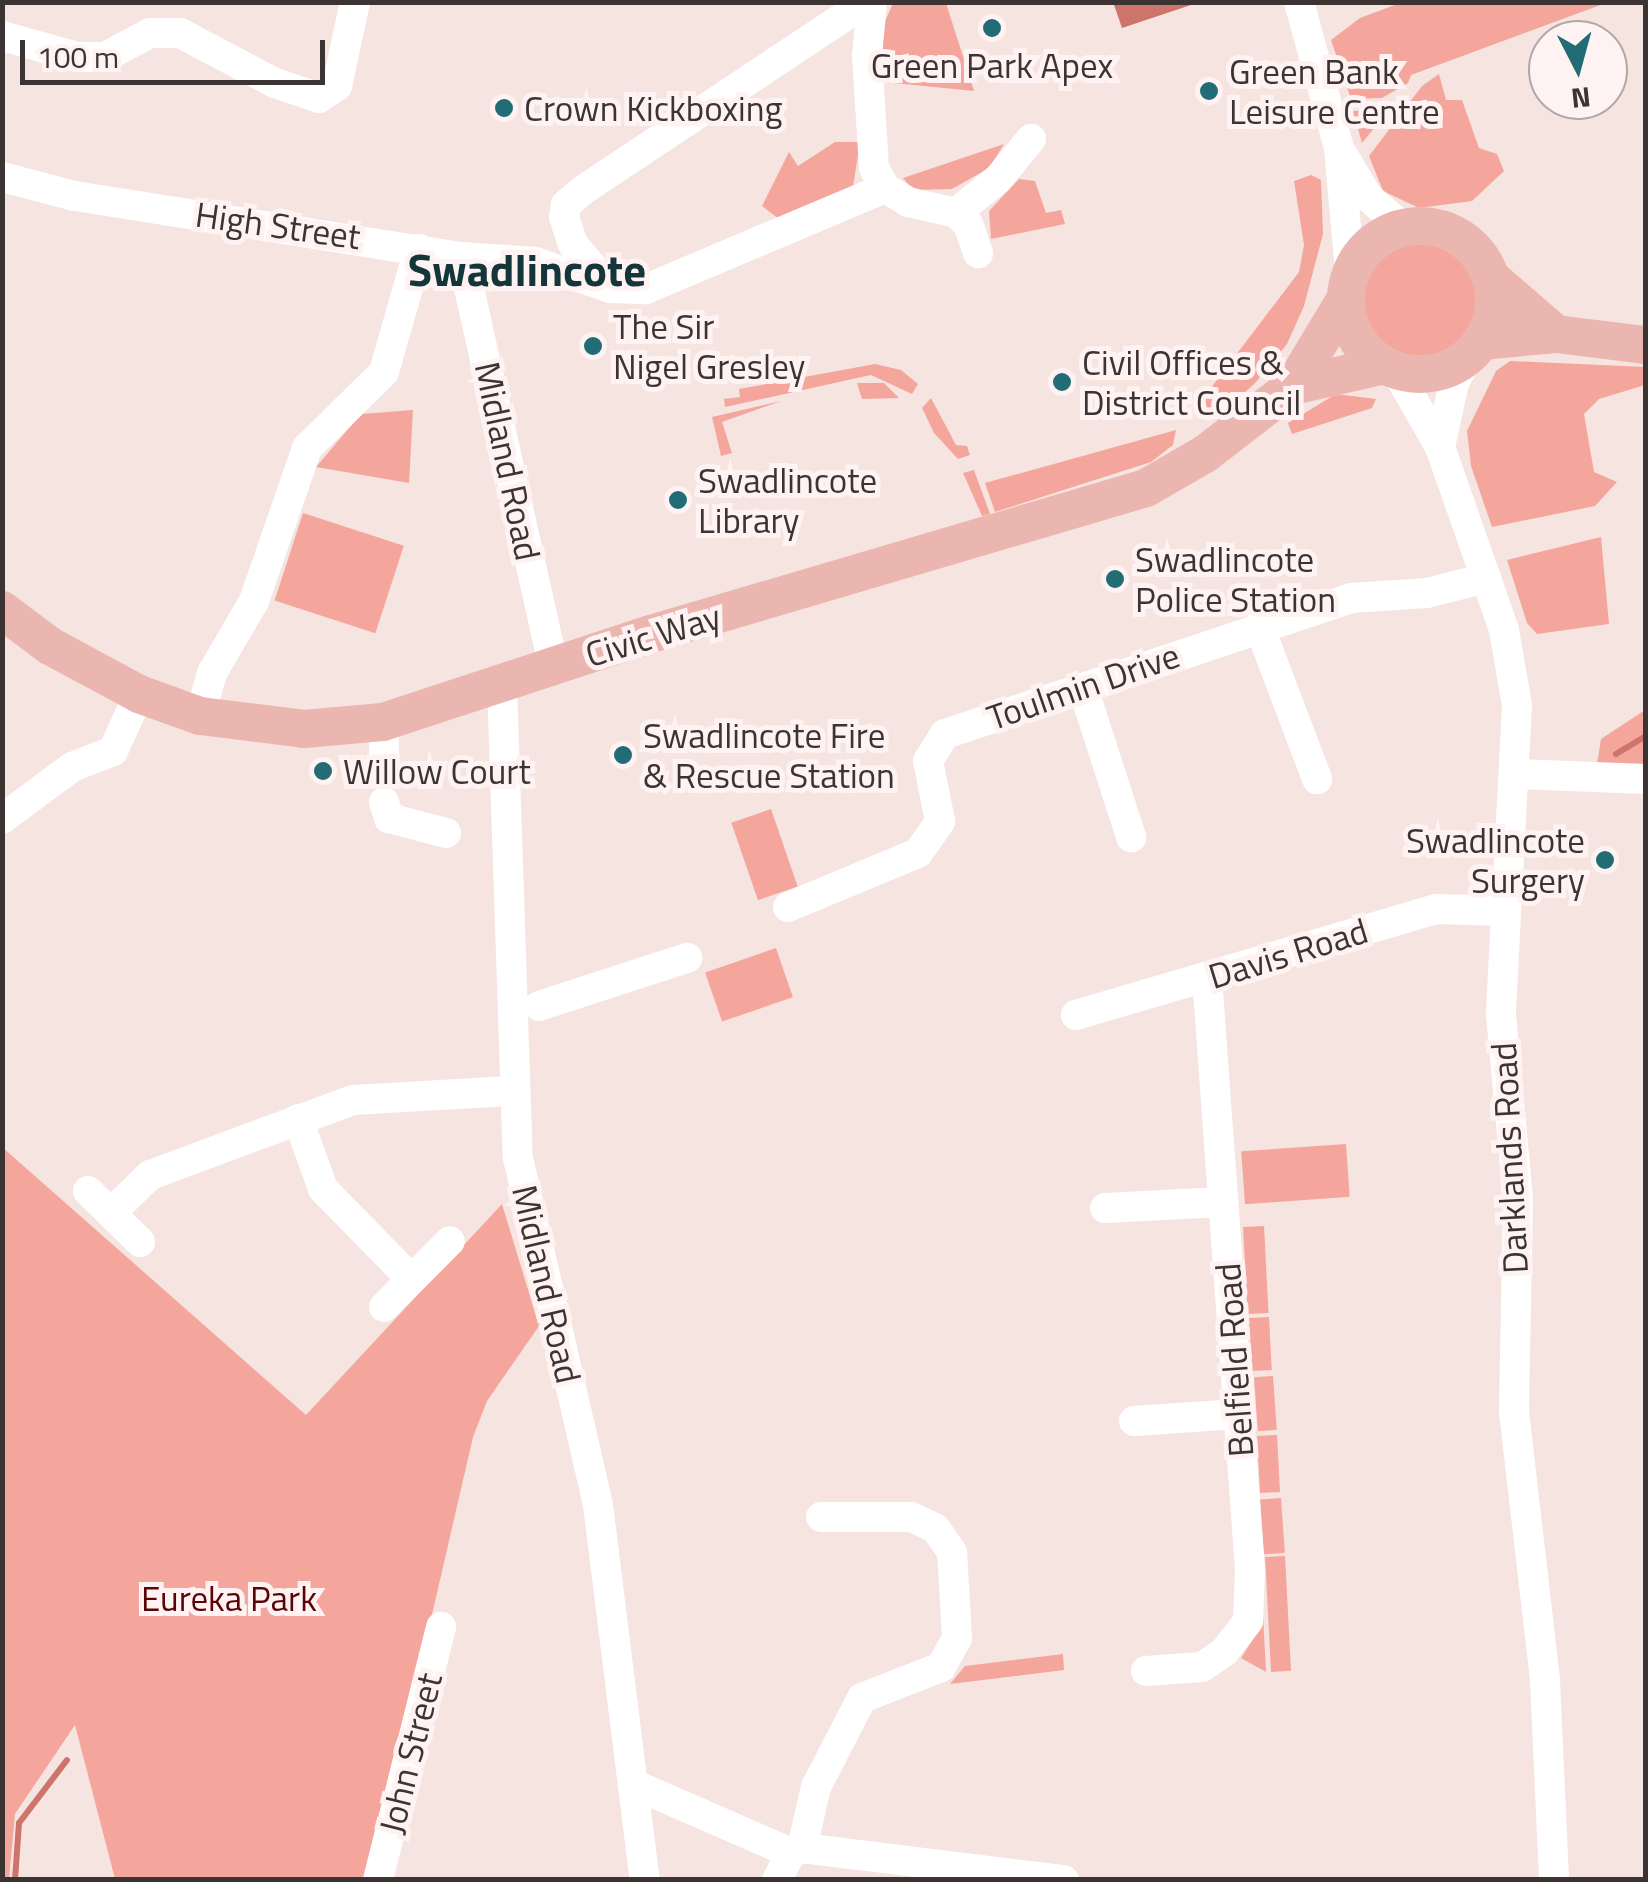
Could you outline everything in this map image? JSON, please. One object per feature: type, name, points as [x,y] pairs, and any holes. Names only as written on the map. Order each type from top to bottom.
[{"type":"main road","points":[[1475,348],[1489,326],[1491,278],[1484,260],[1459,234],[1404,228],[1374,241],[1348,284],[1354,335],[1391,369],[1437,372],[1475,348],[1556,334],[1646,345]]},
{"type":"main road","points":[[1491,278],[1556,334]]},
{"type":"main road","name":"Civic Way","points":[[1293,386],[1348,284]]},
{"type":"main road","name":"Civic Way","points":[[2,610],[50,646],[139,694],[200,716],[304,729],[383,722],[553,664],[1156,484],[1293,386],[1391,369]]},
{"type":"street","points":[[2,36],[77,57],[105,57],[150,33],[180,33],[274,83],[319,98],[337,86],[355,2]]},
{"type":"street","points":[[869,2],[704,105],[566,205],[573,244],[620,289],[682,278],[885,188]]},
{"type":"street","points":[[869,2],[872,146],[885,188],[908,202],[956,213],[968,224],[978,253]]},
{"type":"street","points":[[1299,2],[1339,148],[1348,284]]},
{"type":"street","points":[[956,213],[998,179],[1031,139]]},
{"type":"street","points":[[1339,148],[1368,197],[1404,228]]},
{"type":"street","name":"High Street","points":[[2,177],[43,191],[462,257],[536,262],[620,289]]},
{"type":"street","points":[[200,716],[212,672],[259,587],[307,448],[384,372],[419,249]]},
{"type":"street","name":"Midland Road","points":[[462,257],[553,664]]},
{"type":"street","points":[[1440,446],[1454,384],[1475,348]]},
{"type":"street","name":"Darklands Road","points":[[1391,369],[1440,446],[1509,652],[1518,774],[1503,911],[1500,1015],[1518,1199],[1514,1412],[1545,1680],[1554,1880]]},
{"type":"street","name":"Toulmin Drive","points":[[788,907],[918,853],[940,821],[928,761],[945,734],[1351,598],[1427,593],[1486,578]]},
{"type":"street","points":[[1259,626],[1317,779]]},
{"type":"street","name":"Midland Road","points":[[502,684],[512,1092],[518,1158],[598,1505],[644,1880]]},
{"type":"street","points":[[1083,688],[1131,837]]},
{"type":"street","points":[[2,819],[72,767],[113,751],[139,694]]},
{"type":"street","points":[[383,722],[384,788],[389,818],[446,833]]},
{"type":"street","points":[[1518,774],[1646,780]]},
{"type":"street","name":"Davis Road","points":[[1076,1015],[1436,909],[1503,911]]},
{"type":"street","points":[[538,1006],[686,958]]},
{"type":"street","name":"Belfield Road","points":[[1146,1671],[1202,1667],[1224,1652],[1248,1621],[1238,1414],[1207,978]]},
{"type":"street","points":[[112,1212],[150,1175],[298,1119],[390,1095],[512,1092]]},
{"type":"street","points":[[298,1119],[324,1189],[411,1279]]},
{"type":"street","points":[[88,1191],[140,1242]]},
{"type":"street","points":[[1105,1208],[1222,1202]]},
{"type":"street","points":[[384,1307],[450,1241]]},
{"type":"street","points":[[1134,1421],[1238,1414]]},
{"type":"street","points":[[791,1858],[816,1788],[862,1698],[940,1667],[958,1638],[952,1552],[935,1528],[911,1517],[821,1516]]},
{"type":"street","name":"John Street","points":[[378,1880],[441,1627]]},
{"type":"street","points":[[633,1784],[791,1858],[1056,1879]]},
{"type":"green space","points":[[1400,2],[1606,3],[1560,20],[1528,20],[1528,32],[1411,75],[1408,83],[1382,98],[1351,99],[1331,40],[1360,18]]},
{"type":"green space","points":[[893,3],[946,3],[974,91],[884,82],[882,28]]},
{"type":"green space","points":[[1439,74],[1446,100],[1462,100],[1479,148],[1497,154],[1504,171],[1472,201],[1419,208],[1383,191],[1369,156],[1422,86]]},
{"type":"green space","points":[[1389,110],[1362,143],[1353,111]]},
{"type":"green space","points":[[835,142],[860,142],[853,187],[779,219],[762,206],[789,152],[798,166]]},
{"type":"green space","points":[[1004,144],[989,168],[952,189],[913,190],[903,178]]},
{"type":"green space","points":[[1311,175],[1321,180],[1323,234],[1304,306],[1287,344],[1256,382],[1224,412],[1208,411],[1204,397],[1299,272],[1304,245],[1294,181]]},
{"type":"green space","points":[[1019,179],[1035,181],[1046,213],[1061,210],[1065,224],[991,239],[989,211]]},
{"type":"green space","points":[[1420,244],[1442,248],[1460,261],[1473,279],[1477,301],[1473,323],[1460,341],[1442,354],[1420,358],[1398,354],[1380,341],[1367,323],[1363,301],[1367,279],[1380,261],[1398,248]]},
{"type":"green space","points":[[1510,361],[1645,367],[1645,385],[1599,399],[1584,414],[1594,472],[1617,482],[1595,506],[1492,527],[1471,466],[1467,431],[1496,371]]},
{"type":"green space","points":[[875,364],[901,370],[918,384],[912,394],[871,375],[725,407],[724,399],[740,397],[739,389]]},
{"type":"green space","points":[[857,383],[884,383],[899,398],[862,399]]},
{"type":"green space","points":[[1336,394],[1376,399],[1372,408],[1292,434],[1288,423]]},
{"type":"green space","points":[[931,398],[956,445],[967,446],[970,455],[958,459],[934,433],[922,408]]},
{"type":"green space","points":[[781,401],[722,422],[732,453],[721,456],[712,417]]},
{"type":"green space","points":[[413,410],[409,483],[316,467],[361,414]]},
{"type":"green space","points":[[1176,430],[1173,445],[1151,462],[995,512],[985,483]]},
{"type":"green space","points":[[974,470],[990,514],[982,516],[963,473]]},
{"type":"green space","points":[[303,513],[404,546],[375,633],[275,600]]},
{"type":"green space","points":[[1601,537],[1609,624],[1537,634],[1527,623],[1507,560]]},
{"type":"green space","points":[[1645,710],[1645,766],[1597,764],[1601,739]]},
{"type":"green space","points":[[771,809],[798,887],[758,900],[731,823]]},
{"type":"green space","points":[[776,948],[793,997],[722,1022],[705,972]]},
{"type":"green space","points":[[1346,1144],[1350,1197],[1245,1204],[1241,1151]]},
{"type":"green space","name":"Eureka Park","points":[[2,1147],[306,1415],[502,1204],[539,1326],[487,1401],[473,1437],[371,1879],[115,1879],[75,1725],[15,1814],[9,1879],[3,1879]]},
{"type":"green space","points":[[1264,1226],[1269,1313],[1248,1314],[1243,1227]]},
{"type":"green space","points":[[1269,1317],[1272,1370],[1252,1371],[1249,1318]]},
{"type":"green space","points":[[1273,1376],[1277,1430],[1258,1431],[1254,1377]]},
{"type":"green space","points":[[1277,1435],[1280,1492],[1260,1493],[1257,1436]]},
{"type":"green space","points":[[1281,1498],[1285,1553],[1264,1554],[1260,1499]]},
{"type":"green space","points":[[1285,1556],[1291,1671],[1271,1672],[1265,1557]]},
{"type":"green space","points":[[1260,1558],[1266,1672],[1241,1658],[1257,1633]]},
{"type":"green space","points":[[1063,1654],[1064,1670],[950,1684],[965,1666]]},
{"type":"shaded area","points":[[1113,2],[1197,2],[1197,3],[1122,28]]},
{"type":"waterway","points":[[1616,754],[1646,736]]},
{"type":"waterway","points":[[15,1880],[19,1823],[67,1760]]},
{"type":"place","name":"Green Park Apex","points":[[992,28]]},
{"type":"place","name":"Green Bank Leisure Centre","points":[[1209,91]]},
{"type":"place","name":"Crown Kickboxing","points":[[504,108]]},
{"type":"place","name":"The Sir Nigel Gresley","points":[[593,346]]},
{"type":"place","name":"Civil Offices & District Council","points":[[1062,382]]},
{"type":"place","name":"Swadlincote Library","points":[[678,500]]},
{"type":"place","name":"Swadlincote Police Station","points":[[1115,579]]},
{"type":"place","name":"Swadlincote Fire & Rescue Station","points":[[623,755]]},
{"type":"place","name":"Willow Court","points":[[323,771]]},
{"type":"place","name":"Swadlincote Surgery","points":[[1605,860]]},
{"type":"district","name":"Swadlincote","points":[[527,270]]}]
